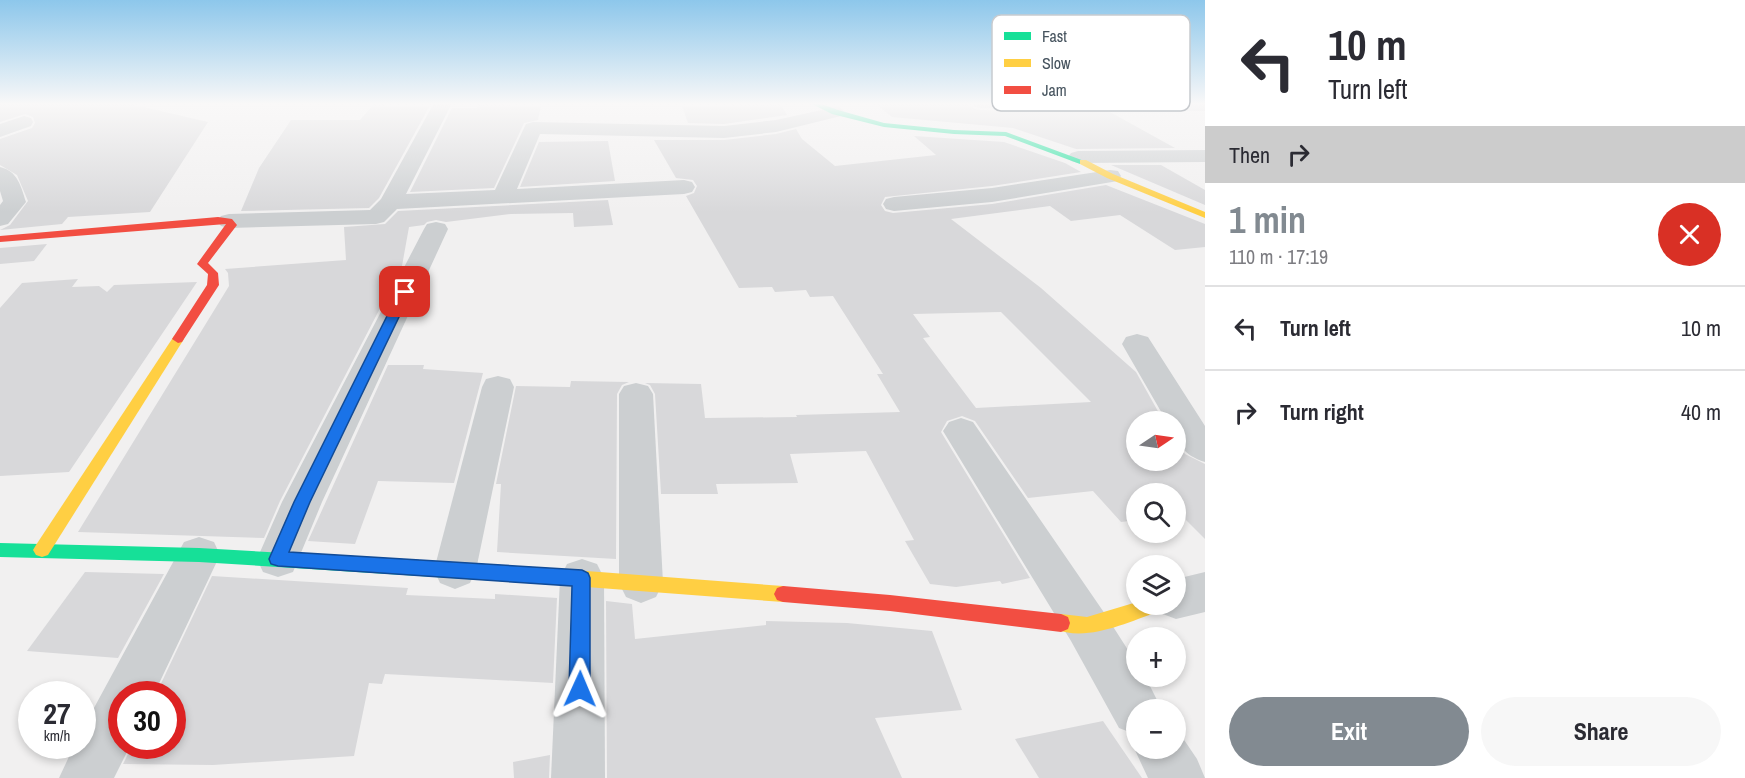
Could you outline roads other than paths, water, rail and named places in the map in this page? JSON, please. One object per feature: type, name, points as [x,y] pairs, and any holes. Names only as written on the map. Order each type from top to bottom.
[{"type":"street","points":[[0,239],[218,220],[376,217],[391,202],[423,139]]},
{"type":"street","points":[[503,196],[528,139]]},
{"type":"street","points":[[1021,139],[1073,157],[1110,176],[1205,215]]},
{"type":"street","points":[[1073,157],[1205,156]]},
{"type":"street","points":[[0,173],[7,179],[15,202],[0,219]]},
{"type":"street","points":[[894,204],[992,195],[1110,176]]},
{"type":"street","points":[[391,202],[684,187]]},
{"type":"street","points":[[42,550],[213,285],[213,273],[202,264],[228,233],[232,225],[229,220]]},
{"type":"street","points":[[278,559],[302,502],[436,229]]},
{"type":"street","points":[[1137,344],[1193,436],[1205,448]]},
{"type":"street","points":[[455,570],[498,387]]},
{"type":"street","points":[[636,394],[641,583]]},
{"type":"street","points":[[961,431],[1087,626],[1130,699]]},
{"type":"street","points":[[0,550],[199,555],[582,578],[890,603],[1087,626],[1126,614]]},
{"type":"street","points":[[135,681],[199,555]]},
{"type":"street","points":[[578,778],[582,578]]},
{"type":"street","points":[[1186,597],[1205,592]]},
{"type":"street","points":[[86,778],[108,735]]},
{"type":"street","points":[[1167,759],[1178,778]]}]
